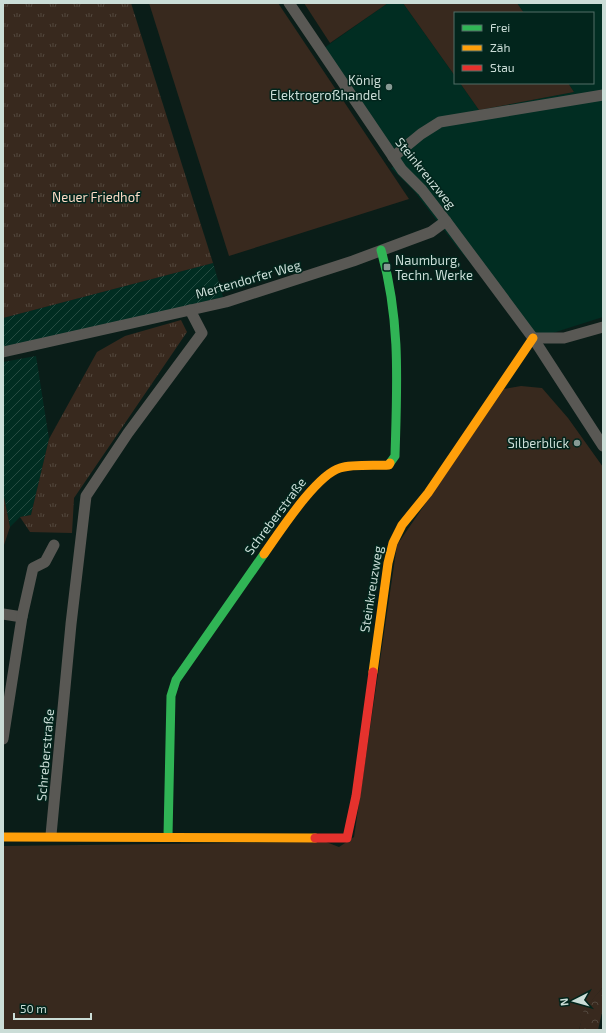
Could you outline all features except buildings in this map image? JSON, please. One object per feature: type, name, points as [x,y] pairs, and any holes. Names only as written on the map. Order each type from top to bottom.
[{"type":"street","name":"Steinkreuzweg","points":[[289,3],[393,157],[446,221],[533,338],[603,446]]},
{"type":"street","points":[[393,157],[421,134],[440,122],[603,95]]},
{"type":"street","name":"Mertendorfer Weg","points":[[3,352],[226,302],[431,232],[446,221]]},
{"type":"street","name":"Schreberstraße","points":[[168,836],[171,696],[176,680],[284,525],[319,482],[329,473],[340,468],[389,465],[395,456],[398,332],[395,306],[381,250]]},
{"type":"street","name":"Schreberstraße","points":[[51,835],[71,624],[86,496],[128,433],[202,333],[190,310]]},
{"type":"street","points":[[533,338],[564,338],[603,327]]},
{"type":"street","name":"Steinkreuzweg","points":[[168,836],[347,838],[356,796],[387,571],[393,543],[402,525],[428,493],[533,338]]},
{"type":"street","points":[[3,739],[22,617],[33,568],[45,562],[54,545]]},
{"type":"street","points":[[3,614],[22,617]]},
{"type":"street","points":[[3,837],[51,835],[168,836]]},
{"type":"shaded area","points":[[388,3],[403,3],[454,75],[454,84],[461,84],[479,110],[574,92],[569,84],[594,84],[594,12],[523,12],[517,3],[603,3],[603,317],[534,339],[457,247],[414,191],[391,168],[397,164],[321,50]]},
{"type":"shaded area","points":[[213,263],[223,297],[3,351],[3,318]]},
{"type":"shaded area","points":[[36,356],[49,439],[31,515],[20,517],[10,527],[3,492],[3,362]]},
{"type":"green space","name":"Neuer Friedhof","points":[[3,3],[131,3],[213,263],[3,318]]},
{"type":"green space","points":[[149,3],[278,3],[409,199],[229,256]]},
{"type":"green space","points":[[304,3],[388,3],[330,43]]},
{"type":"green space","points":[[403,3],[517,3],[523,12],[454,12],[454,75]]},
{"type":"green space","points":[[461,84],[569,84],[574,92],[479,110]]},
{"type":"green space","points":[[181,320],[187,332],[74,498],[72,533],[30,532],[20,517],[31,515],[49,439],[97,352],[125,336]]},
{"type":"green space","points":[[521,386],[542,388],[568,418],[603,467],[603,987],[585,1009],[579,1030],[3,1030],[3,846],[326,842],[339,847],[354,837],[397,545],[504,389]]},
{"type":"green space","points":[[3,492],[10,527],[3,548]]},
{"type":"green space","points":[[603,987],[603,1008],[598,1030],[579,1030],[584,1009]]},
{"type":"traffic: fast","points":[[381,250],[392,302],[395,327],[397,378],[395,456],[390,463]]},
{"type":"traffic: fast","points":[[168,836],[171,696],[176,680],[264,554]]},
{"type":"traffic: slow","points":[[373,672],[388,563],[393,543],[402,525],[428,493],[533,338]]},
{"type":"traffic: slow","points":[[264,554],[288,519],[309,493],[330,473],[345,467],[389,465],[390,463]]},
{"type":"traffic: slow","points":[[3,837],[315,838]]},
{"type":"traffic: jam","points":[[315,838],[347,838],[356,796],[373,672]]},
{"type":"place","name":"König Elektrogroßhandel","points":[[389,87]]},
{"type":"place","name":"Naumburg, Techn. Werke","points":[[387,267]]},
{"type":"place","name":"Silberblick","points":[[577,443]]}]
